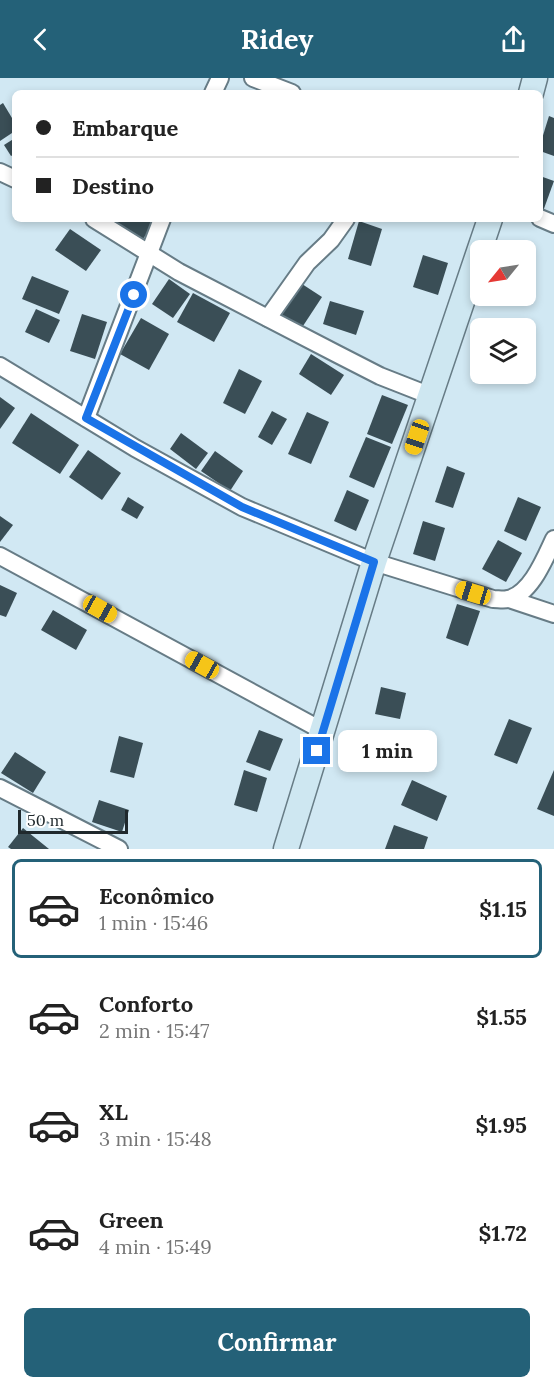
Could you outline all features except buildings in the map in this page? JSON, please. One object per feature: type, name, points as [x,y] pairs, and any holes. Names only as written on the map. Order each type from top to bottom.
[{"type":"main road","points":[[286,849],[374,562],[489,222]]},
{"type":"street","points":[[253,78],[284,90]]},
{"type":"street","points":[[99,222],[178,272],[380,376],[431,396]]},
{"type":"street","points":[[86,418],[161,222]]},
{"type":"street","points":[[268,318],[307,263],[331,240],[344,222]]},
{"type":"street","points":[[0,366],[242,507],[374,562],[493,599],[509,599],[554,614]]},
{"type":"street","points":[[509,599],[520,593],[537,574],[554,539]]},
{"type":"street","points":[[0,556],[323,731]]},
{"type":"street","points":[[0,788],[118,849]]},
{"type":"route","points":[[134,295],[86,418],[242,507],[374,562],[317,751]]}]
